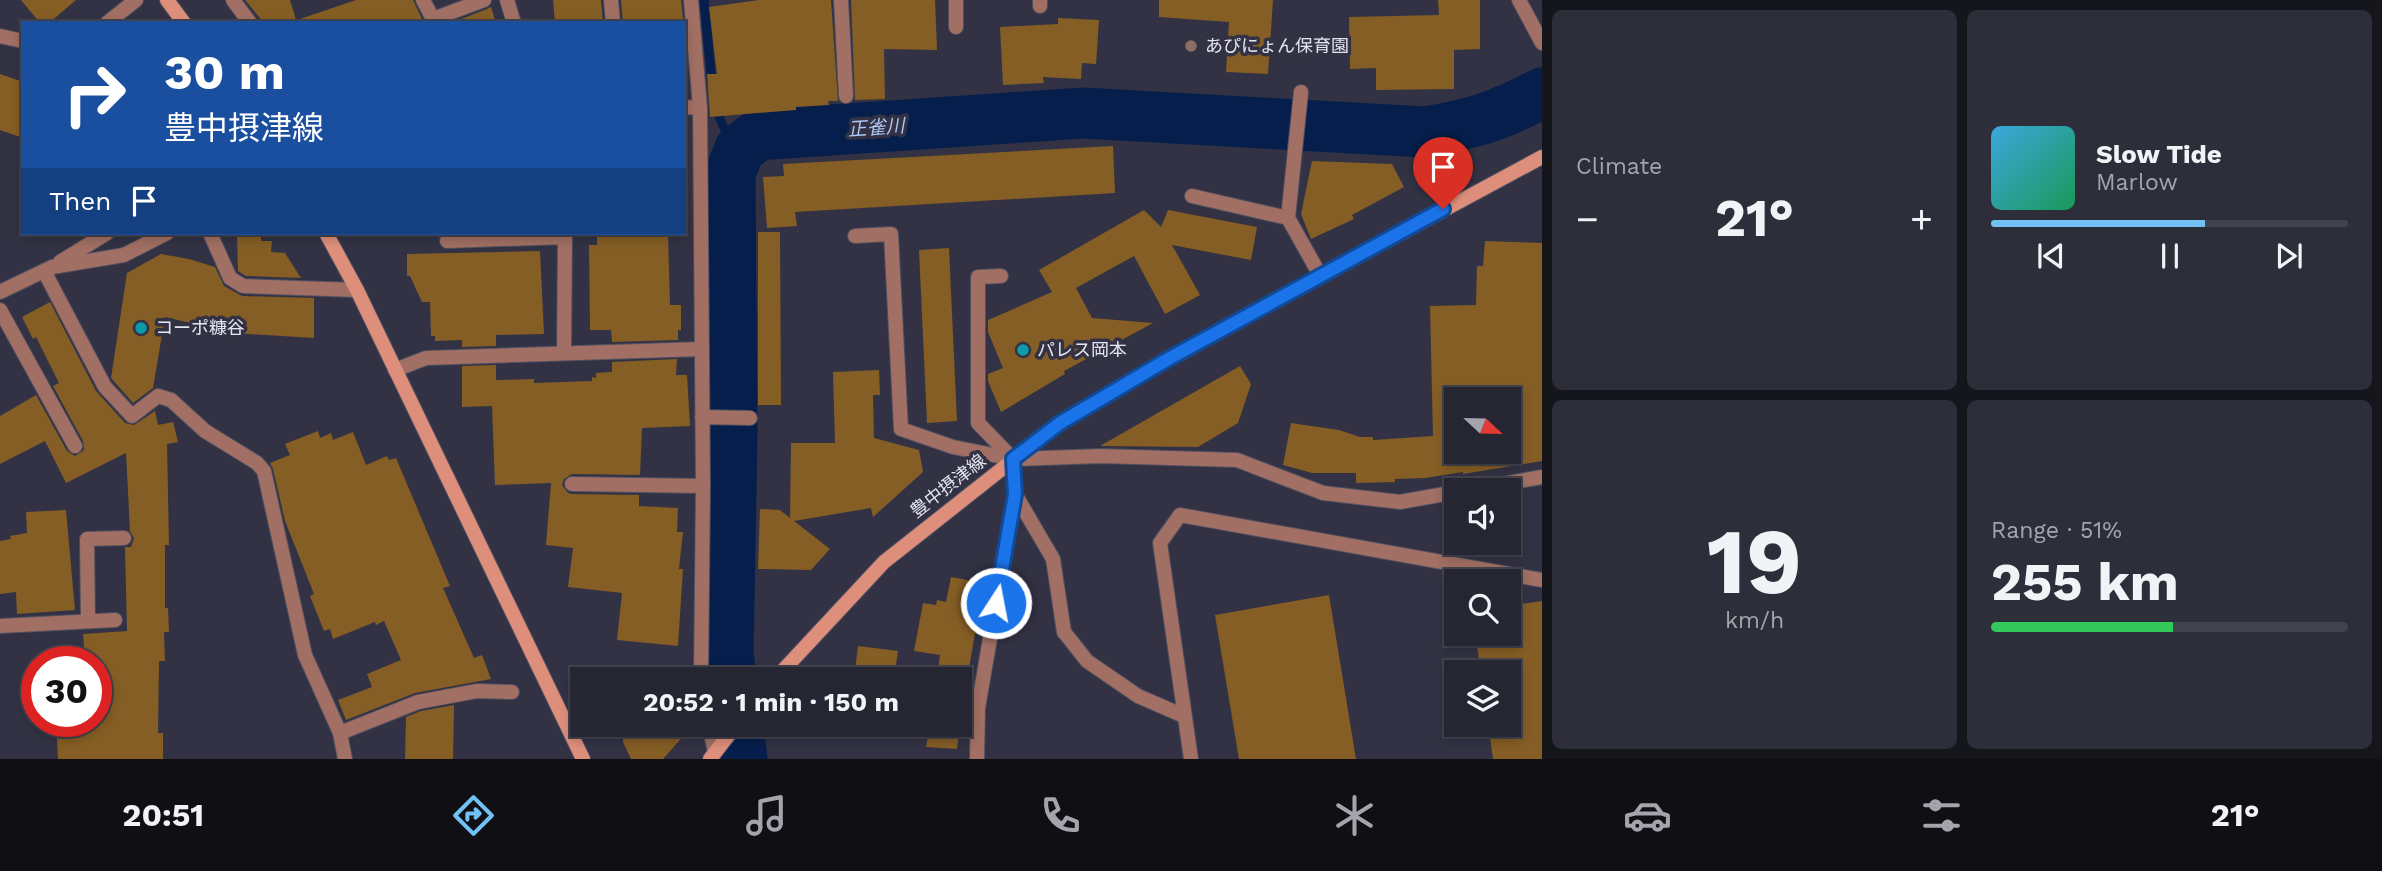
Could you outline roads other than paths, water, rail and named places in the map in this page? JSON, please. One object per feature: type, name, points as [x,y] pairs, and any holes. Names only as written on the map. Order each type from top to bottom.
[{"type":"main road","points":[[167,0],[183,21]]},
{"type":"main road","name":"豊中摂津線","points":[[786,667],[884,562],[1060,423],[1320,275],[1542,157]]},
{"type":"main road","points":[[327,235],[357,290],[583,759]]},
{"type":"main road","points":[[715,751],[726,737]]},
{"type":"street","points":[[111,21],[136,0]]},
{"type":"street","points":[[233,0],[249,21]]},
{"type":"street","points":[[423,0],[432,21],[484,0]]},
{"type":"street","points":[[507,0],[513,21]]},
{"type":"street","points":[[611,0],[613,21]]},
{"type":"street","points":[[691,0],[700,108],[703,486],[701,667]]},
{"type":"street","points":[[841,0],[846,96]]},
{"type":"street","points":[[956,0],[956,27]]},
{"type":"street","points":[[1519,0],[1542,43]]},
{"type":"street","points":[[0,36],[21,41]]},
{"type":"street","points":[[1301,92],[1288,218],[1320,275]]},
{"type":"street","points":[[686,107],[700,108]]},
{"type":"street","points":[[1192,196],[1288,218]]},
{"type":"street","points":[[855,236],[891,234],[901,429],[953,447],[1013,459],[1101,456],[1237,460],[1323,493],[1401,502],[1444,494]]},
{"type":"street","points":[[0,292],[48,269],[104,235]]},
{"type":"street","points":[[48,269],[124,255],[163,235]]},
{"type":"street","points":[[211,235],[230,278],[243,286],[357,290]]},
{"type":"street","points":[[447,241],[565,235],[564,353]]},
{"type":"street","points":[[48,269],[105,387],[132,416],[158,396],[171,400],[205,431],[257,463],[264,471],[305,655],[340,733],[345,759]]},
{"type":"street","points":[[977,759],[978,708],[1015,494],[1013,459],[978,424],[978,277],[1001,276]]},
{"type":"street","points":[[0,310],[75,446]]},
{"type":"street","points":[[395,370],[426,358],[702,349]]},
{"type":"street","points":[[702,417],[750,418]]},
{"type":"street","points":[[1521,481],[1542,477]]},
{"type":"street","points":[[572,484],[703,486]]},
{"type":"street","points":[[1015,494],[1053,559],[1064,632],[1087,661],[1138,696],[1184,716]]},
{"type":"street","points":[[1191,759],[1160,543],[1180,516],[1542,580]]},
{"type":"street","points":[[88,621],[88,539],[124,538]]},
{"type":"street","points":[[0,626],[115,620]]},
{"type":"street","points":[[340,733],[418,702],[477,691],[512,692]]},
{"type":"street","points":[[972,707],[978,708]]},
{"type":"waterway","points":[[704,0],[712,85]]},
{"type":"waterway","name":"正雀川","points":[[730,667],[732,437],[730,173],[740,149],[758,135],[1083,113],[1425,132],[1485,118],[1542,93]]},
{"type":"waterway","points":[[714,106],[725,130]]},
{"type":"waterway","name":"正雀川","points":[[739,737],[742,759]]},
{"type":"place","name":"あぴにょん保育園","points":[[1191,46]]},
{"type":"place","name":"コーポ糠谷","points":[[141,328]]},
{"type":"place","name":"パレス岡本","points":[[1023,350]]}]
